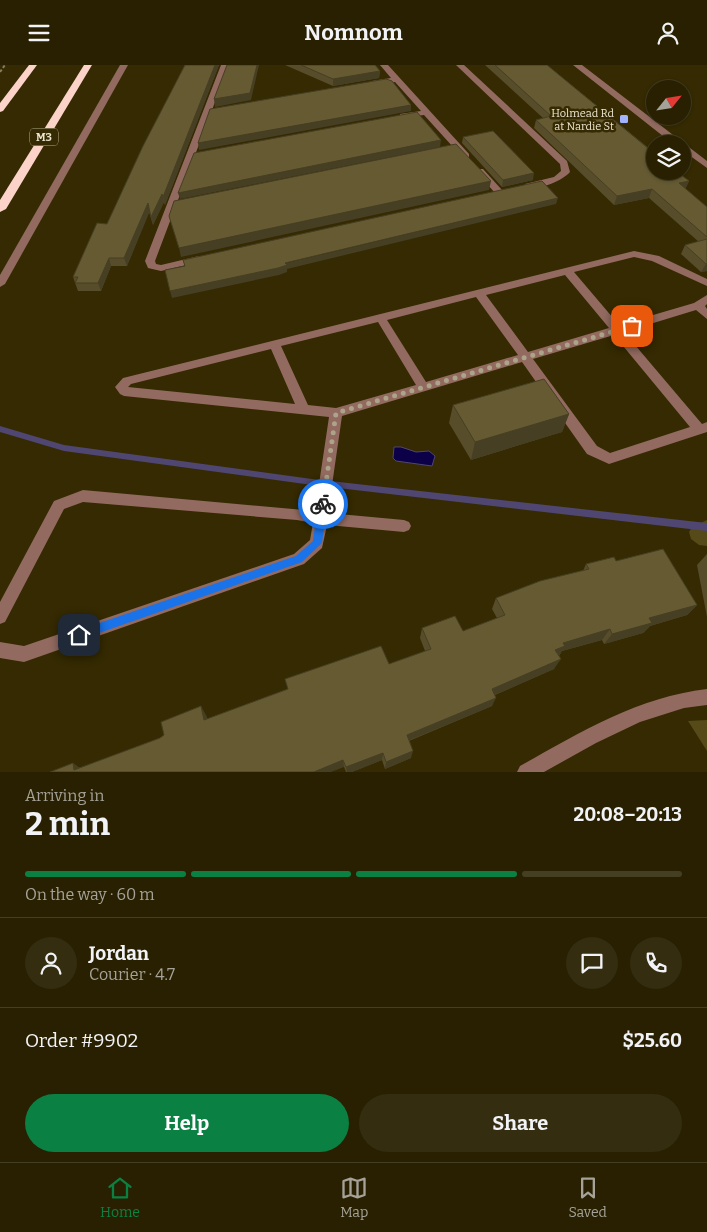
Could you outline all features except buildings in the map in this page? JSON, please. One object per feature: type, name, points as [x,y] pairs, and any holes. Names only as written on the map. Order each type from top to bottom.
[{"type":"highway","points":[[0,109],[33,65]]},
{"type":"highway","name":"M3","points":[[0,209],[88,65]]},
{"type":"street","points":[[0,283],[124,65]]},
{"type":"street","points":[[209,257],[161,268],[152,266],[150,261],[175,205],[225,65]]},
{"type":"street","points":[[384,65],[426,112],[453,148],[504,191],[557,179],[566,172],[564,163],[460,65]]},
{"type":"street","points":[[577,65],[667,135]]},
{"type":"street","points":[[369,84],[397,79]]},
{"type":"street","points":[[207,112],[217,111]]},
{"type":"street","points":[[397,117],[426,112]]},
{"type":"street","points":[[691,153],[707,165]]},
{"type":"street","points":[[707,283],[655,257],[634,254],[127,381],[121,387],[124,391],[336,413],[702,303],[707,315]]},
{"type":"street","points":[[479,293],[592,450],[609,459],[703,428],[616,330],[567,271]]},
{"type":"street","points":[[382,318],[423,387]]},
{"type":"street","points":[[275,345],[304,410]]},
{"type":"street","points":[[0,650],[24,654],[299,559],[317,543],[336,413]]},
{"type":"street","points":[[0,617],[59,505],[83,496],[297,514],[321,519],[404,526]]},
{"type":"street","points":[[526,772],[610,727],[685,698],[707,697]]},
{"type":"path","points":[[0,72],[5,65]]},
{"type":"shaded area","points":[[394,447],[401,447],[416,452],[429,451],[435,456],[432,466],[396,461],[393,458]]},
{"type":"shaded area","points":[[707,520],[707,546],[699,545],[691,539],[689,532],[692,527]]},
{"type":"shaded area","points":[[707,720],[707,751],[688,721]]},
{"type":"waterway","points":[[0,429],[64,448],[312,482],[707,527]]},
{"type":"way so far","points":[[323,504],[336,413],[632,326]]},
{"type":"place","name":"Holmead Rd at Nardie St","points":[[624,119]]},
{"type":"route","points":[[79,635],[299,559],[317,543],[323,504]]}]
